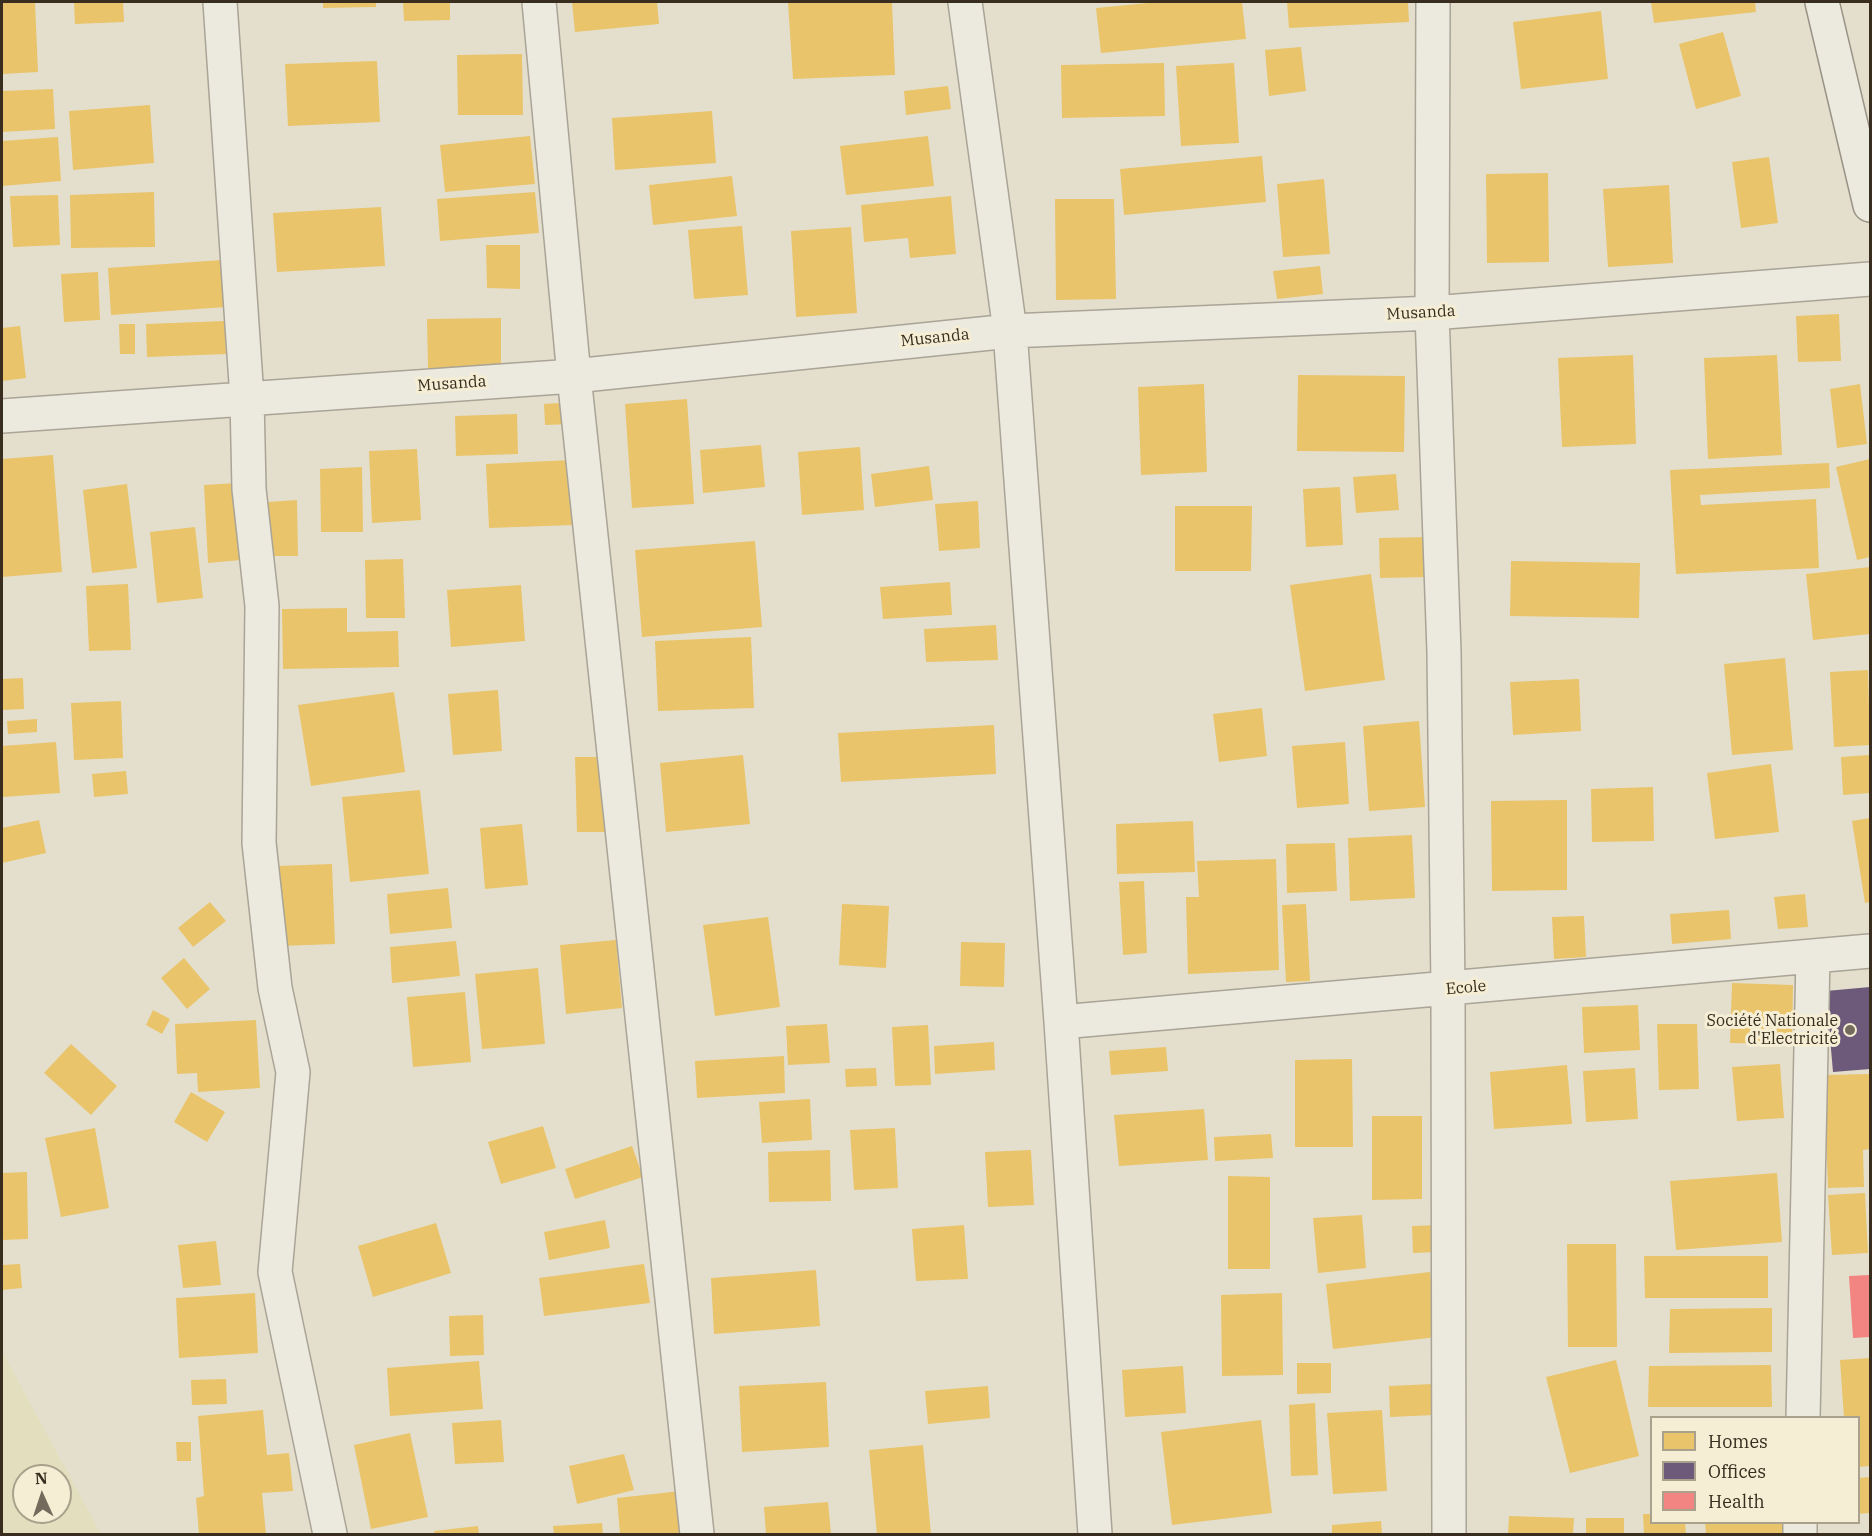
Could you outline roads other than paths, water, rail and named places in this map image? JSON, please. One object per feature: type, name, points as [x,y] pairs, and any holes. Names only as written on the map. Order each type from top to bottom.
[{"type":"street","points":[[220,2],[247,398],[249,489],[262,606],[259,843],[275,988],[293,1072],[275,1272],[330,1534]]},
{"type":"street","points":[[539,2],[574,376],[697,1534]]},
{"type":"street","points":[[965,2],[1010,331],[1061,1022],[1095,1534]]},
{"type":"street","points":[[1433,2],[1432,313],[1444,652],[1448,990],[1449,1534]]},
{"type":"street","points":[[1822,2],[1870,205]]},
{"type":"street","name":"Musanda","points":[[2,416],[574,376],[1010,331],[1432,313],[1870,279]]},
{"type":"street","name":"Ecole","points":[[1061,1022],[1448,990],[1870,951]]},
{"type":"street","points":[[1803,1416],[1813,956]]},
{"type":"place","name":"Société Nationale d'Electricité","points":[[1850,1030]]}]
